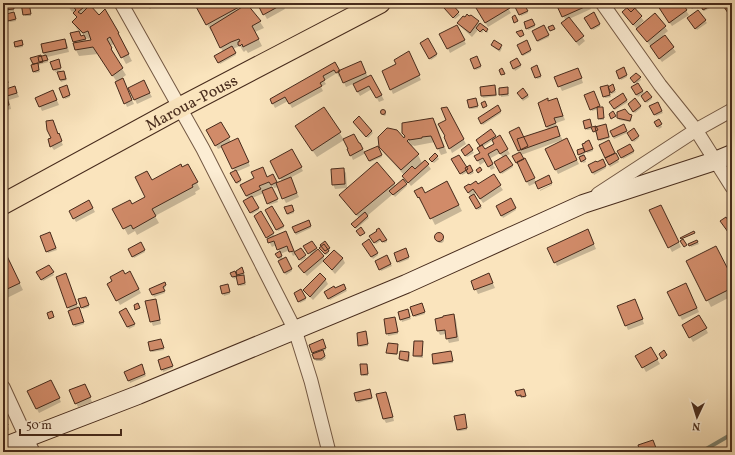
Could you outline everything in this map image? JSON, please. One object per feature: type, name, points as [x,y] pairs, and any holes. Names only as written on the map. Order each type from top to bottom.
[{"type":"main road","name":"Maroua-Pouss","points":[[3,204],[179,108],[380,3]]},
{"type":"main road","points":[[3,447],[30,445],[138,395],[406,284],[583,204],[715,161],[732,154]]},
{"type":"street","points":[[121,3],[203,149],[295,330],[311,380],[329,452]]},
{"type":"street","points":[[602,3],[660,85],[696,130],[732,187]]},
{"type":"street","points":[[583,204],[696,130],[732,110]]},
{"type":"street","points":[[3,387],[30,445]]},
{"type":"building","points":[[3,3],[13,3],[14,9],[4,10]]},
{"type":"building","points":[[21,3],[29,3],[31,14],[23,15]]},
{"type":"building","points":[[65,3],[89,3],[78,12],[81,14],[90,5],[99,15],[105,9],[129,54],[121,58],[110,37],[107,39],[112,48],[111,49],[123,68],[112,76],[93,47],[75,50],[73,43],[91,40],[88,31],[83,33],[72,22],[77,17],[73,13],[76,10],[71,4],[67,6]]},
{"type":"building","points":[[194,3],[236,3],[239,7],[206,25]]},
{"type":"building","points":[[257,3],[282,3],[283,4],[263,15]]},
{"type":"building","points":[[451,3],[459,12],[453,18],[444,8]]},
{"type":"building","points":[[473,3],[506,3],[510,8],[485,23]]},
{"type":"building","points":[[523,3],[528,11],[519,15],[515,7]]},
{"type":"building","points":[[564,3],[588,3],[589,5],[562,17],[557,6]]},
{"type":"building","points":[[630,3],[640,3],[631,12],[626,7]]},
{"type":"building","points":[[656,3],[682,3],[687,10],[669,23]]},
{"type":"building","points":[[704,3],[714,4],[703,10],[700,5]]},
{"type":"building","points":[[732,3],[732,19],[722,4]]},
{"type":"building","points":[[247,4],[261,21],[252,26],[259,39],[243,47],[242,44],[240,46],[238,45],[238,42],[240,41],[239,39],[220,48],[210,27]]},
{"type":"building","points":[[631,4],[642,16],[633,25],[622,12]]},
{"type":"building","points":[[698,10],[706,20],[695,29],[687,18]]},
{"type":"building","points":[[14,12],[16,19],[8,21],[6,14]]},
{"type":"building","points":[[594,12],[600,24],[591,29],[584,18]]},
{"type":"building","points":[[655,13],[666,26],[647,42],[636,29]]},
{"type":"building","points":[[467,14],[479,21],[470,33],[457,23]]},
{"type":"building","points":[[515,15],[518,21],[514,23],[512,17]]},
{"type":"building","points":[[569,17],[584,36],[576,42],[561,23]]},
{"type":"building","points":[[532,19],[535,25],[526,29],[524,22]]},
{"type":"building","points":[[480,23],[488,29],[486,32],[483,29],[480,32],[476,28]]},
{"type":"building","points":[[457,25],[465,40],[447,49],[439,34]]},
{"type":"building","points":[[544,25],[549,35],[537,41],[532,31]]},
{"type":"building","points":[[553,25],[555,29],[550,31],[548,27]]},
{"type":"building","points":[[522,30],[524,35],[520,37],[516,32]]},
{"type":"building","points":[[79,31],[81,36],[84,35],[86,39],[73,42],[70,33]]},
{"type":"building","points":[[665,35],[674,47],[659,59],[650,46]]},
{"type":"building","points":[[428,38],[437,54],[429,59],[420,43]]},
{"type":"building","points":[[65,39],[67,48],[43,53],[41,44]]},
{"type":"building","points":[[22,40],[23,45],[15,47],[14,42]]},
{"type":"building","points":[[494,40],[502,45],[499,50],[491,45]]},
{"type":"building","points":[[527,40],[531,50],[522,55],[517,45]]},
{"type":"building","points":[[232,46],[236,53],[218,63],[214,56]]},
{"type":"building","points":[[409,51],[420,75],[390,90],[382,71],[396,64],[394,60]]},
{"type":"building","points":[[41,55],[43,62],[33,64],[30,58]]},
{"type":"building","points":[[46,55],[48,60],[39,62],[38,57]]},
{"type":"building","points":[[477,56],[481,66],[474,69],[470,59]]},
{"type":"building","points":[[517,58],[521,65],[513,69],[510,62]]},
{"type":"building","points":[[59,59],[61,68],[53,70],[50,62]]},
{"type":"building","points":[[361,61],[366,73],[343,83],[338,71]]},
{"type":"building","points":[[335,62],[340,71],[336,73],[334,70],[323,76],[325,80],[320,83],[322,86],[289,104],[285,97],[272,104],[270,99]]},
{"type":"building","points":[[38,63],[39,70],[33,72],[31,65]]},
{"type":"building","points":[[537,65],[541,76],[535,78],[531,68]]},
{"type":"building","points":[[3,67],[5,67],[8,83],[3,83]]},
{"type":"building","points":[[624,67],[627,75],[619,79],[616,71]]},
{"type":"building","points":[[502,68],[505,74],[501,75],[499,70]]},
{"type":"building","points":[[578,68],[582,78],[558,87],[554,77]]},
{"type":"building","points":[[64,71],[66,79],[60,80],[57,72]]},
{"type":"building","points":[[636,73],[641,77],[634,83],[630,78]]},
{"type":"building","points":[[371,75],[382,95],[376,98],[369,86],[357,92],[353,84]]},
{"type":"building","points":[[123,78],[132,100],[124,104],[115,82]]},
{"type":"building","points":[[144,80],[150,93],[134,100],[128,88]]},
{"type":"building","points":[[638,83],[643,91],[636,95],[631,87]]},
{"type":"building","points":[[613,84],[615,90],[611,93],[608,87]]},
{"type":"building","points":[[67,85],[70,95],[63,98],[59,88]]},
{"type":"building","points":[[495,85],[496,95],[481,96],[480,87]]},
{"type":"building","points":[[608,85],[610,95],[603,97],[600,87]]},
{"type":"building","points":[[15,86],[17,93],[7,96],[9,105],[3,106],[3,90]]},
{"type":"building","points":[[508,87],[508,94],[499,95],[499,88]]},
{"type":"building","points":[[523,88],[528,95],[522,99],[517,93]]},
{"type":"building","points":[[53,90],[57,100],[39,107],[35,98]]},
{"type":"building","points":[[594,91],[600,106],[590,110],[584,95]]},
{"type":"building","points":[[647,91],[652,97],[645,102],[641,96]]},
{"type":"building","points":[[623,93],[627,100],[614,109],[609,102]]},
{"type":"building","points":[[476,98],[478,106],[469,108],[467,100]]},
{"type":"building","points":[[548,98],[548,101],[557,98],[563,116],[554,118],[556,123],[546,127],[538,103]]},
{"type":"building","points":[[635,98],[641,106],[633,112],[628,104]]},
{"type":"building","points":[[485,101],[487,106],[483,108],[481,103]]},
{"type":"building","points":[[658,102],[662,111],[654,115],[649,106]]},
{"type":"building","points":[[498,105],[501,111],[481,124],[478,118]]},
{"type":"building","points":[[324,107],[341,132],[312,151],[295,126]]},
{"type":"building","points":[[447,107],[464,139],[449,149],[444,137],[445,136],[438,124],[446,120],[441,108]]},
{"type":"building","points":[[597,107],[603,107],[604,118],[598,119]]},
{"type":"building","points":[[383,109],[386,112],[383,115],[380,112]]},
{"type":"building","points":[[625,109],[632,115],[630,121],[617,118],[617,112]]},
{"type":"building","points":[[613,111],[616,116],[611,119],[609,114]]},
{"type":"building","points":[[359,116],[372,131],[366,137],[353,122]]},
{"type":"building","points":[[433,118],[444,147],[437,149],[431,136],[409,139],[407,141],[419,154],[401,170],[379,147],[378,137],[387,128],[397,130],[404,138],[405,136],[402,133],[402,123]]},
{"type":"building","points":[[590,119],[592,127],[596,126],[598,130],[593,132],[591,127],[585,129],[583,121]]},
{"type":"building","points":[[659,119],[662,124],[657,127],[654,122]]},
{"type":"building","points":[[53,120],[62,141],[50,147],[48,139],[51,138],[47,130],[46,121]]},
{"type":"building","points":[[221,122],[230,137],[215,146],[206,130]]},
{"type":"building","points":[[606,124],[609,137],[598,140],[595,127]]},
{"type":"building","points":[[624,124],[627,131],[613,137],[610,131]]},
{"type":"building","points":[[557,126],[560,136],[521,150],[517,139]]},
{"type":"building","points":[[519,127],[528,146],[518,151],[509,132]]},
{"type":"building","points":[[634,128],[639,136],[632,141],[627,133]]},
{"type":"building","points":[[491,129],[496,136],[480,146],[476,140]]},
{"type":"building","points":[[354,134],[363,149],[350,156],[343,139]]},
{"type":"building","points":[[500,135],[508,149],[500,154],[497,149],[488,154],[493,164],[488,167],[483,158],[477,161],[474,156],[480,153],[477,148],[482,145],[485,149],[494,144],[492,140]]},
{"type":"building","points":[[238,138],[249,162],[232,169],[221,146]]},
{"type":"building","points":[[567,138],[577,160],[555,170],[545,149]]},
{"type":"building","points":[[589,140],[593,149],[585,152],[582,144]]},
{"type":"building","points":[[609,140],[615,153],[605,158],[599,145]]},
{"type":"building","points":[[469,144],[473,150],[465,156],[461,150]]},
{"type":"building","points":[[630,144],[634,151],[621,158],[617,151]]},
{"type":"building","points":[[378,146],[382,155],[369,161],[364,152]]},
{"type":"building","points":[[583,148],[585,152],[578,155],[577,150]]},
{"type":"building","points":[[292,149],[302,167],[279,179],[270,161]]},
{"type":"building","points":[[520,152],[524,159],[516,163],[512,156]]},
{"type":"building","points":[[435,153],[438,156],[432,162],[429,159]]},
{"type":"building","points":[[616,153],[619,159],[609,165],[605,158]]},
{"type":"building","points":[[459,155],[468,169],[460,174],[451,159]]},
{"type":"building","points":[[506,155],[513,165],[500,173],[494,162]]},
{"type":"building","points":[[584,155],[586,159],[581,162],[579,157]]},
{"type":"building","points":[[525,158],[535,178],[526,182],[517,162]]},
{"type":"building","points":[[603,159],[606,166],[592,173],[588,165]]},
{"type":"building","points":[[425,160],[429,164],[408,183],[402,176],[412,166],[415,169]]},
{"type":"building","points":[[377,162],[395,183],[356,215],[339,195]]},
{"type":"building","points":[[181,164],[182,167],[188,164],[198,182],[192,185],[193,187],[152,209],[156,216],[133,229],[131,225],[123,229],[112,209],[130,200],[132,204],[145,197],[135,177],[147,171],[152,180]]},
{"type":"building","points":[[470,165],[473,171],[468,174],[465,168]]},
{"type":"building","points":[[263,167],[267,177],[273,174],[277,182],[271,185],[269,182],[259,186],[261,189],[246,196],[240,185],[254,178],[251,172]]},
{"type":"building","points":[[480,167],[482,170],[478,173],[476,170]]},
{"type":"building","points":[[344,168],[345,184],[332,185],[331,169]]},
{"type":"building","points":[[236,170],[241,180],[236,183],[230,173]]},
{"type":"building","points":[[494,174],[501,185],[480,199],[473,189],[468,193],[464,187],[476,181],[478,184]]},
{"type":"building","points":[[549,175],[552,183],[538,189],[535,182]]},
{"type":"building","points":[[291,177],[297,193],[282,199],[276,183]]},
{"type":"building","points":[[403,179],[407,184],[393,195],[389,191]]},
{"type":"building","points":[[447,181],[459,205],[430,219],[419,197],[418,198],[414,191],[422,187],[425,193]]},
{"type":"building","points":[[272,187],[278,199],[267,204],[262,191]]},
{"type":"building","points":[[474,194],[481,206],[476,209],[469,197]]},
{"type":"building","points":[[252,196],[259,208],[250,213],[243,201]]},
{"type":"building","points":[[511,198],[516,208],[501,216],[496,206]]},
{"type":"building","points":[[89,200],[93,208],[73,219],[69,211]]},
{"type":"building","points":[[292,205],[294,211],[287,214],[284,207]]},
{"type":"building","points":[[661,205],[679,242],[668,248],[649,210]]},
{"type":"building","points":[[272,206],[284,226],[276,230],[265,210]]},
{"type":"building","points":[[261,211],[274,233],[266,238],[254,216]]},
{"type":"building","points":[[365,212],[368,216],[355,228],[351,224]]},
{"type":"building","points":[[726,217],[732,226],[732,229],[728,232],[720,221]]},
{"type":"building","points":[[309,220],[311,226],[295,233],[292,227]]},
{"type":"building","points":[[361,227],[365,233],[360,236],[356,231]]},
{"type":"building","points":[[379,228],[387,240],[382,242],[380,239],[374,243],[369,236]]},
{"type":"building","points":[[588,229],[594,244],[554,263],[547,248]]},
{"type":"building","points":[[286,231],[294,251],[289,252],[287,246],[277,250],[274,241],[268,243],[267,239]]},
{"type":"building","points":[[694,231],[695,233],[681,239],[680,238]]},
{"type":"building","points":[[50,232],[56,248],[46,252],[40,236]]},
{"type":"building","points":[[439,232],[444,237],[439,242],[434,237]]},
{"type":"building","points":[[369,239],[378,253],[371,257],[362,244]]},
{"type":"building","points":[[683,239],[687,245],[684,247],[680,241]]},
{"type":"building","points":[[697,240],[698,242],[689,246],[688,244]]},
{"type":"building","points":[[312,241],[317,248],[308,254],[303,246]]},
{"type":"building","points":[[325,241],[330,248],[325,251],[320,245]]},
{"type":"building","points":[[141,242],[145,250],[132,257],[128,249]]},
{"type":"building","points":[[324,244],[329,251],[325,254],[319,248]]},
{"type":"building","points":[[716,246],[732,277],[732,288],[706,301],[686,261]]},
{"type":"building","points":[[301,248],[306,255],[299,260],[294,252]]},
{"type":"building","points":[[406,248],[409,257],[397,262],[394,253]]},
{"type":"building","points":[[318,249],[324,256],[304,273],[298,266]]},
{"type":"building","points":[[334,250],[343,258],[332,270],[323,261]]},
{"type":"building","points":[[280,251],[282,256],[278,258],[275,254]]},
{"type":"building","points":[[387,255],[391,264],[379,270],[375,261]]},
{"type":"building","points":[[7,256],[20,283],[3,291],[3,258]]},
{"type":"building","points":[[286,257],[292,269],[284,273],[278,261]]},
{"type":"building","points":[[49,265],[54,272],[41,280],[36,272]]},
{"type":"building","points":[[242,267],[244,273],[237,275],[236,271]]},
{"type":"building","points":[[123,270],[125,274],[130,271],[139,289],[116,301],[107,284],[112,281],[110,277]]},
{"type":"building","points":[[235,271],[237,276],[232,277],[230,273]]},
{"type":"building","points":[[66,273],[77,304],[67,308],[56,277]]},
{"type":"building","points":[[320,273],[326,279],[310,297],[303,290]]},
{"type":"building","points":[[489,273],[493,283],[474,290],[471,281]]},
{"type":"building","points":[[244,275],[245,283],[238,285],[236,276]]},
{"type":"building","points":[[165,282],[166,285],[163,287],[165,291],[152,295],[149,289]]},
{"type":"building","points":[[686,283],[697,308],[679,316],[667,292]]},
{"type":"building","points":[[228,284],[230,292],[222,294],[220,286]]},
{"type":"building","points":[[344,284],[346,289],[328,299],[324,292],[334,286],[335,288]]},
{"type":"building","points":[[301,289],[306,298],[298,302],[294,293]]},
{"type":"building","points":[[86,297],[89,305],[81,308],[78,299]]},
{"type":"building","points":[[156,299],[160,320],[150,322],[145,301]]},
{"type":"building","points":[[635,299],[643,319],[625,326],[617,306]]},
{"type":"building","points":[[138,303],[140,308],[135,310],[134,305]]},
{"type":"building","points":[[422,303],[425,312],[413,316],[410,307]]},
{"type":"building","points":[[79,307],[84,322],[73,325],[68,311]]},
{"type":"building","points":[[126,308],[135,324],[127,327],[119,312]]},
{"type":"building","points":[[408,309],[410,317],[400,320],[398,312]]},
{"type":"building","points":[[52,311],[54,317],[49,319],[47,313]]},
{"type":"building","points":[[454,314],[457,337],[446,339],[445,330],[437,331],[435,319]]},
{"type":"building","points":[[699,315],[707,328],[689,338],[682,325]]},
{"type":"building","points":[[395,317],[398,332],[386,334],[384,319]]},
{"type":"building","points":[[366,331],[368,344],[358,346],[357,333]]},
{"type":"building","points":[[161,339],[164,348],[150,351],[148,342]]},
{"type":"building","points":[[323,339],[326,348],[312,353],[309,345]]},
{"type":"building","points":[[414,341],[423,341],[422,356],[413,356]]},
{"type":"building","points":[[388,343],[398,344],[397,354],[386,353]]},
{"type":"building","points":[[651,347],[658,359],[642,368],[635,356]]},
{"type":"building","points":[[323,350],[325,356],[321,359],[314,359],[312,354]]},
{"type":"building","points":[[664,350],[667,355],[662,359],[659,354]]},
{"type":"building","points":[[400,351],[409,352],[408,361],[399,359]]},
{"type":"building","points":[[451,351],[453,361],[433,364],[432,354]]},
{"type":"building","points":[[169,356],[173,366],[161,370],[158,360]]},
{"type":"building","points":[[142,364],[145,374],[128,381],[124,372]]},
{"type":"building","points":[[360,364],[367,364],[368,374],[361,375]]},
{"type":"building","points":[[51,380],[60,398],[36,409],[27,391]]},
{"type":"building","points":[[85,384],[91,397],[75,404],[69,390]]},
{"type":"building","points":[[370,389],[372,398],[356,401],[354,393]]},
{"type":"building","points":[[524,389],[526,396],[517,396],[515,391]]},
{"type":"building","points":[[386,392],[393,417],[383,419],[376,394]]},
{"type":"building","points":[[3,413],[8,425],[3,426]]},
{"type":"building","points":[[465,414],[467,428],[457,430],[454,416]]},
{"type":"building","points":[[653,440],[656,448],[640,452],[638,445]]},
{"type":"waterway","points":[[701,452],[732,434]]}]
